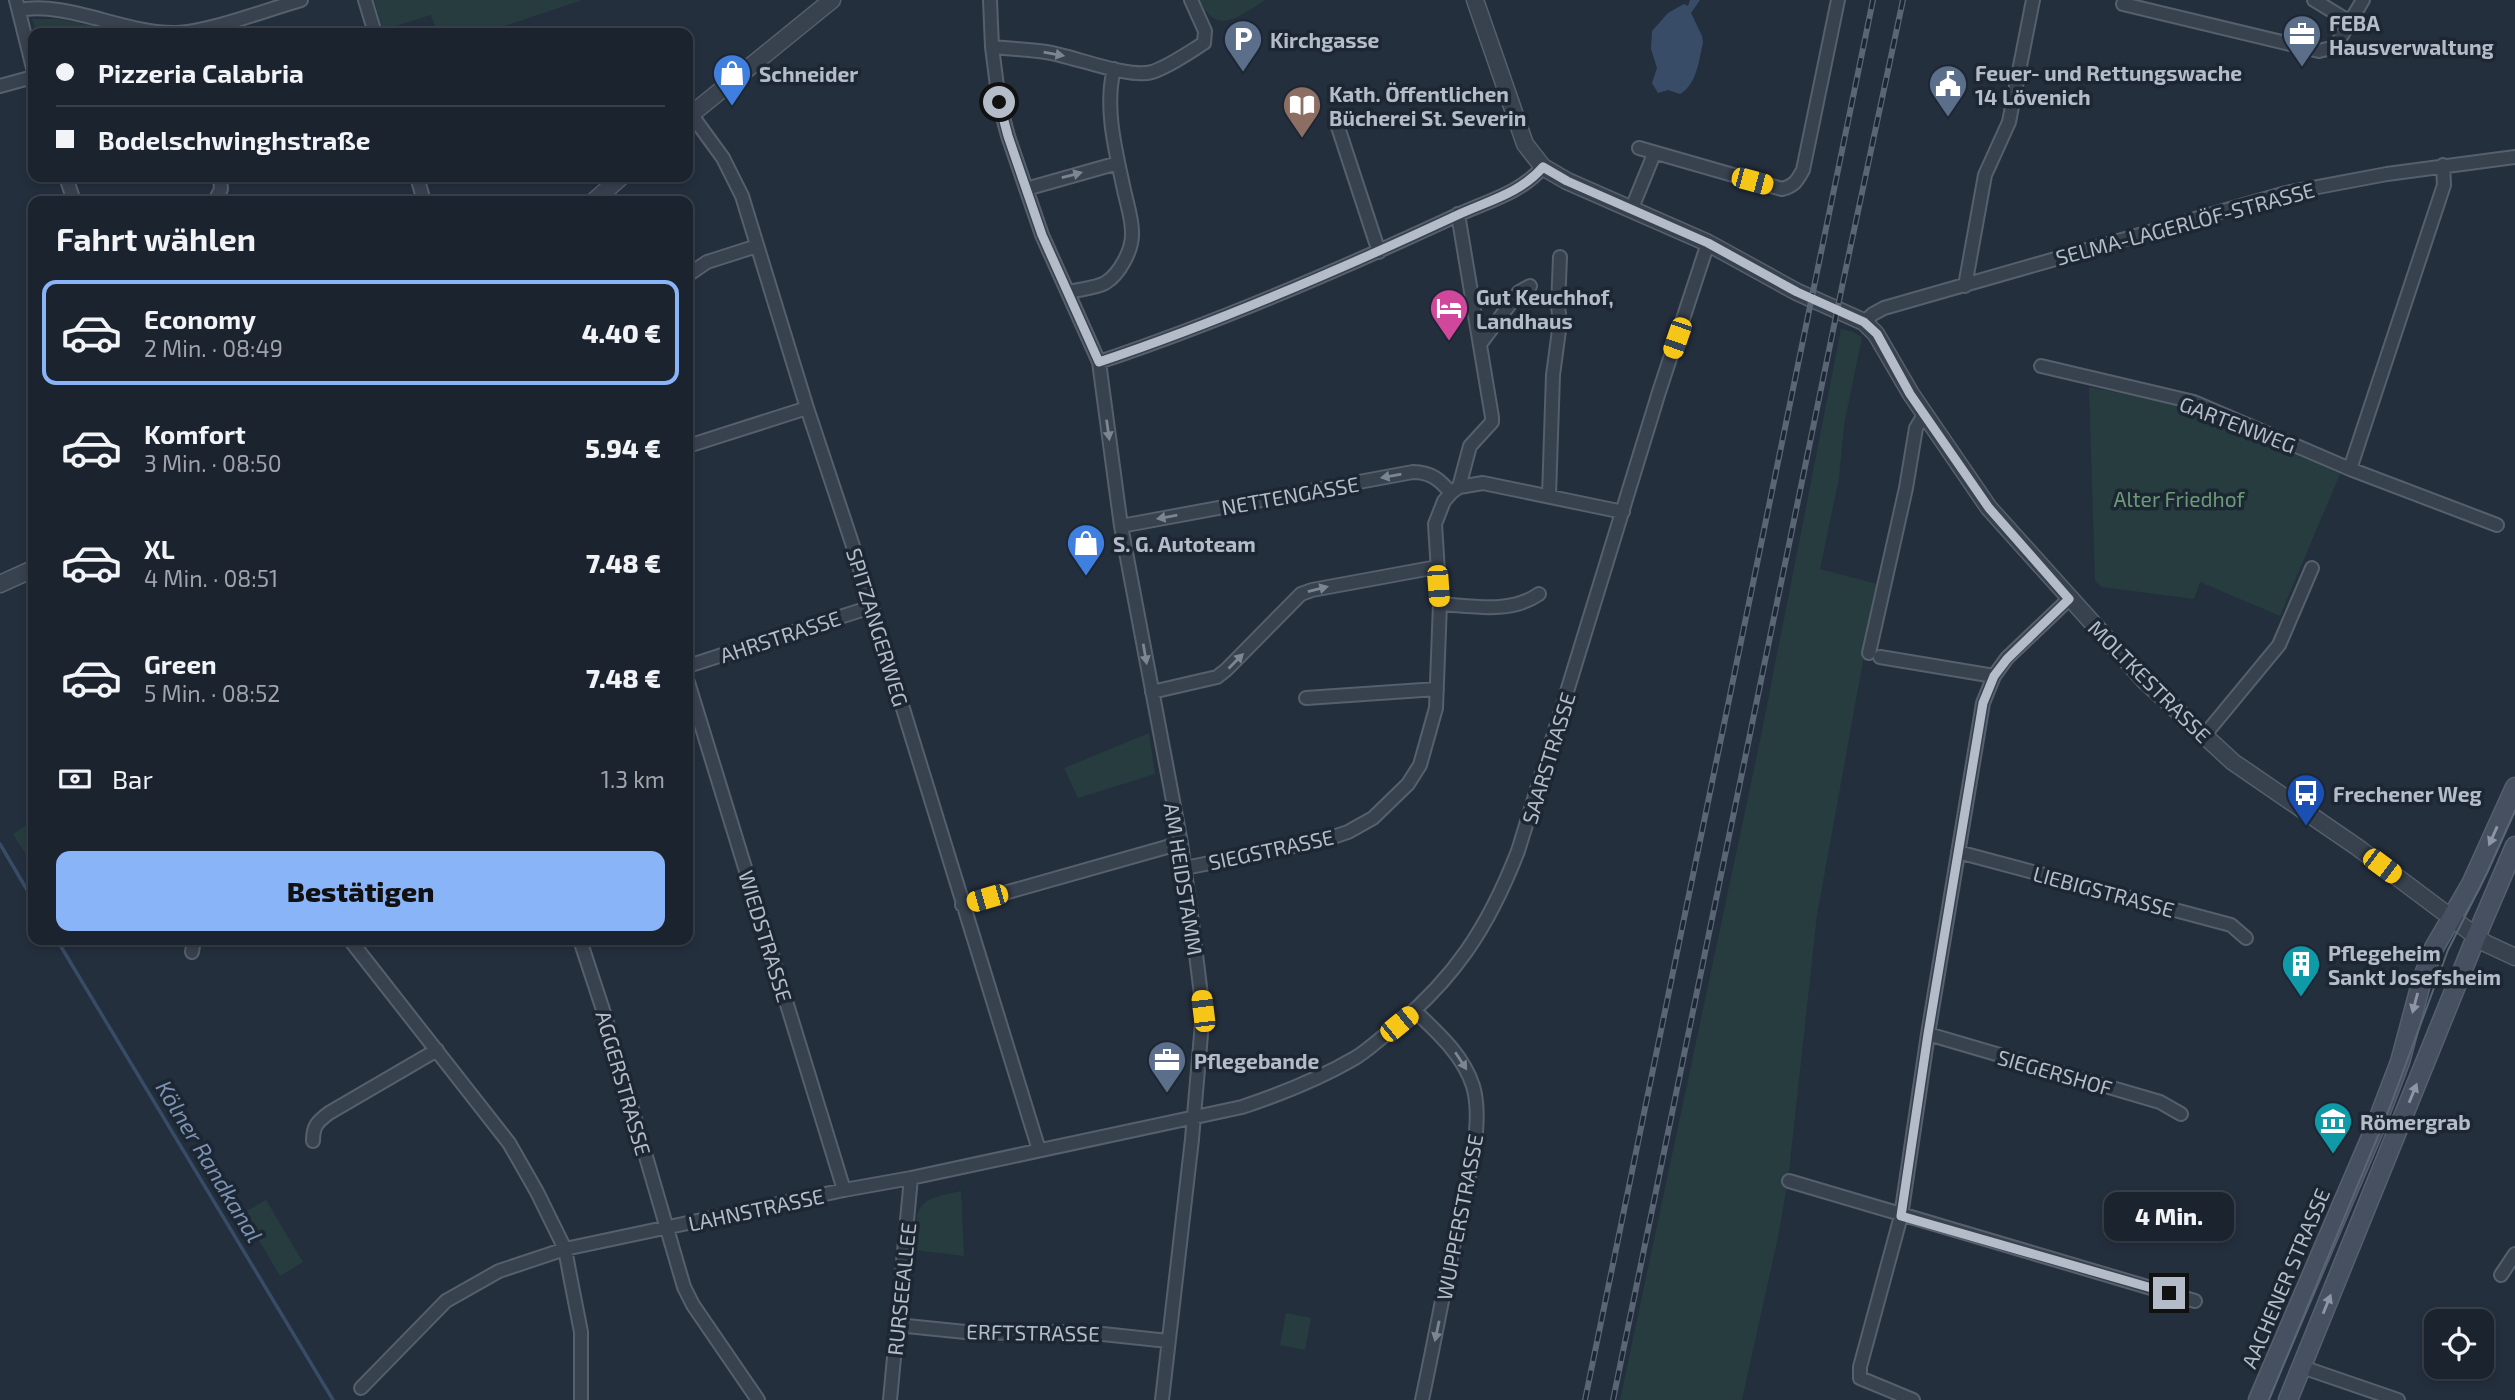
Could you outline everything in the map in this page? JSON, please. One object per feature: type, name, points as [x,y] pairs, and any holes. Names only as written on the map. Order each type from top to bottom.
[{"type":"main road","name":"AACHENER STRASSE","points":[[2258,1400],[2374,1130],[2400,1062],[2421,980],[2434,948],[2471,884],[2515,787]]},
{"type":"main road","points":[[2288,1400],[2515,846]]},
{"type":"main road","points":[[2289,1328],[2291,1357],[2302,1367]]},
{"type":"main road","points":[[2269,1371],[2288,1366],[2302,1367]]},
{"type":"street","points":[[199,28],[302,0]]},
{"type":"street","points":[[365,0],[373,28]]},
{"type":"street","points":[[693,114],[832,0]]},
{"type":"street","name":"AM HEIDSTAMM","points":[[990,0],[992,47],[999,102],[1008,136],[1042,235],[1099,362],[1121,526],[1181,843],[1203,1011],[1163,1400]]},
{"type":"street","points":[[992,47],[1080,58],[1131,73],[1152,72],[1204,43],[1205,31],[1191,0]]},
{"type":"street","name":"MOLTKESTRASSE","points":[[1475,0],[1525,144],[1543,167],[1567,181],[1708,243],[1797,292],[1864,322],[1877,334],[1910,394],[1989,508],[2144,680],[2203,737],[2243,770],[2357,847],[2450,918]]},
{"type":"street","points":[[1639,148],[1782,189],[1792,186],[1802,170],[1838,0]]},
{"type":"street","points":[[1965,286],[1985,175],[2009,122],[2033,0]]},
{"type":"street","points":[[2314,0],[2350,22]]},
{"type":"street","points":[[2123,5],[2319,51],[2338,42],[2363,0]]},
{"type":"street","points":[[28,48],[17,5],[46,6],[153,28]]},
{"type":"street","points":[[1069,292],[1105,283],[1128,253],[1133,235],[1118,163],[1110,104],[1110,84],[1114,69]]},
{"type":"street","points":[[0,86],[28,78]]},
{"type":"street","name":"SPITZANGERWEG","points":[[693,120],[723,158],[742,196],[1039,1150]]},
{"type":"street","points":[[1336,121],[1379,252]]},
{"type":"street","points":[[1632,208],[1654,154]]},
{"type":"street","name":"SELMA-LAGERLÖF-STRASSE","points":[[1864,322],[1884,308],[2286,193],[2443,165],[2515,157]]},
{"type":"street","points":[[1026,189],[1118,163]]},
{"type":"street","points":[[2350,469],[2444,185],[2443,165]]},
{"type":"street","points":[[1099,362],[1161,341],[1379,252],[1458,214],[1515,191],[1543,167]]},
{"type":"street","points":[[600,196],[615,182]]},
{"type":"street","points":[[1458,214],[1481,343]]},
{"type":"street","name":"SAARSTRASSE","points":[[1194,1117],[1242,1107],[1289,1091],[1357,1057],[1415,1011],[1445,980],[1477,938],[1501,895],[1534,806],[1659,392],[1708,243]]},
{"type":"street","points":[[693,272],[707,262],[757,246]]},
{"type":"street","points":[[1549,496],[1553,375],[1560,323],[1560,257]]},
{"type":"street","points":[[1481,343],[1519,292],[1530,286]]},
{"type":"street","name":"SIEGSTRASSE","points":[[1185,868],[1324,840],[1349,832],[1373,818],[1408,784],[1420,765],[1434,719],[1437,689],[1440,604],[1435,524],[1444,501],[1455,490],[1470,446],[1492,422],[1481,343]]},
{"type":"street","name":"GARTENWEG","points":[[2041,366],[2193,402],[2350,469],[2497,525]]},
{"type":"street","points":[[693,444],[807,408]]},
{"type":"street","points":[[1925,413],[1916,428],[1875,655],[1994,676]]},
{"type":"street","name":"NETTENGASSE","points":[[1121,526],[1413,472],[1426,472],[1455,490]]},
{"type":"street","points":[[1455,490],[1483,483],[1623,512]]},
{"type":"street","points":[[1152,692],[1217,677],[1301,594],[1324,587],[1437,568]]},
{"type":"street","points":[[2203,737],[2279,645],[2312,568]]},
{"type":"street","points":[[0,583],[28,571]]},
{"type":"street","points":[[1440,604],[1512,606],[1525,603],[1538,594]]},
{"type":"street","points":[[1913,1400],[1860,1378],[1860,1367],[1901,1216],[1983,703],[1994,676],[2007,659],[2069,599]]},
{"type":"street","name":"AHRSTRASSE","points":[[693,664],[871,607]]},
{"type":"street","points":[[1306,698],[1437,689]]},
{"type":"street","name":"WIEDSTRASSE","points":[[693,698],[844,1190]]},
{"type":"street","points":[[962,905],[1181,843]]},
{"type":"street","name":"LIEBIGSTRASSE","points":[[1958,852],[2231,925],[2246,938]]},
{"type":"street","points":[[2450,918],[2476,937],[2515,957]]},
{"type":"street","points":[[354,945],[509,1143],[537,1192],[565,1249],[581,1332],[581,1400]]},
{"type":"street","name":"AGGERSTRASSE","points":[[582,945],[667,1228]]},
{"type":"street","name":"WUPPERSTRASSE","points":[[1415,1011],[1458,1056],[1474,1089],[1477,1110],[1465,1194],[1422,1400]]},
{"type":"street","name":"SIEGERSHOF","points":[[1928,1034],[2160,1102],[2181,1114]]},
{"type":"street","points":[[313,1141],[316,1122],[437,1050]]},
{"type":"street","name":"LAHNSTRASSE","points":[[361,1388],[446,1301],[499,1271],[565,1249],[1194,1117]]},
{"type":"street","name":"RURSEEALLEE","points":[[890,1400],[911,1178]]},
{"type":"street","points":[[1789,1181],[2195,1301]]},
{"type":"street","points":[[667,1228],[684,1287],[693,1305],[758,1400]]},
{"type":"street","points":[[2501,1275],[2515,1254]]},
{"type":"street","name":"ERFTSTRASSE","points":[[897,1325],[996,1334],[1084,1332],[1168,1341]]},
{"type":"street","points":[[2302,1367],[2398,1400]]},
{"type":"green space","points":[[374,0],[582,0],[499,28],[435,28],[431,15],[382,28]]},
{"type":"green space","points":[[1199,0],[1266,0],[1238,17],[1221,21],[1206,12]]},
{"type":"green space","points":[[32,19],[58,19],[105,28],[35,28]]},
{"type":"green space","points":[[1841,329],[1862,337],[1844,425],[1839,478],[1820,569],[1877,584],[1817,915],[1788,1180],[1778,1237],[1742,1400],[1620,1400],[1761,736]]},
{"type":"green space","name":"Alter Friedhof","points":[[2089,387],[2188,407],[2340,474],[2280,616],[2200,582],[2194,599],[2102,587],[2095,581]]},
{"type":"green space","points":[[1149,733],[1155,774],[1078,798],[1064,768]]},
{"type":"green space","points":[[28,824],[28,858],[13,834]]},
{"type":"green space","points":[[961,1191],[964,1256],[914,1250],[916,1222],[921,1207],[934,1198]]},
{"type":"green space","points":[[266,1200],[303,1262],[280,1276],[243,1213]]},
{"type":"green space","points":[[1286,1313],[1311,1318],[1305,1350],[1280,1345]]},
{"type":"water","points":[[1690,0],[1700,0],[1691,13],[1703,42],[1696,71],[1686,90],[1680,94],[1668,90],[1658,93],[1652,83],[1657,68],[1651,49],[1652,31],[1668,13],[1684,4],[1688,6]]},
{"type":"waterway","name":"Kölner Randkanal","points":[[0,844],[28,892]]},
{"type":"waterway","name":"Kölner Randkanal","points":[[60,945],[333,1400]]},
{"type":"tram line","points":[[2269,1400],[2390,1107],[2448,950],[2515,811]]},
{"type":"railway","points":[[1585,1400],[1873,0]]},
{"type":"railway","points":[[1613,1400],[1903,0]]},
{"type":"place","name":"FEBA Hausverwaltung","points":[[2302,68]]},
{"type":"place","name":"Kirchgasse","points":[[1243,73]]},
{"type":"place","name":"Schneider","points":[[732,107]]},
{"type":"place","name":"Feuer- und Rettungswache 14 Lövenich","points":[[1948,118]]},
{"type":"place","name":"Kath. Öffentlichen Bücherei St. Severin","points":[[1302,139]]},
{"type":"place","name":"Gut Keuchhof, Landhaus","points":[[1449,342]]},
{"type":"place","name":"S. G. Autoteam","points":[[1086,577]]},
{"type":"place","name":"Frechener Weg","points":[[2306,827]]},
{"type":"place","name":"Pflegeheim Sankt Josefsheim","points":[[2301,998]]},
{"type":"place","name":"Pflegebande","points":[[1167,1094]]},
{"type":"place","name":"Römergrab","points":[[2333,1155]]},
{"type":"route","points":[[999,102],[1042,235],[1099,362],[1149,345],[1379,252],[1458,214],[1515,191],[1543,167],[1567,181],[1723,250],[1797,292],[1855,316],[1877,334],[1910,394],[1989,508],[2069,599],[2007,659],[1994,676],[1983,703],[1901,1216],[2169,1293]]}]
